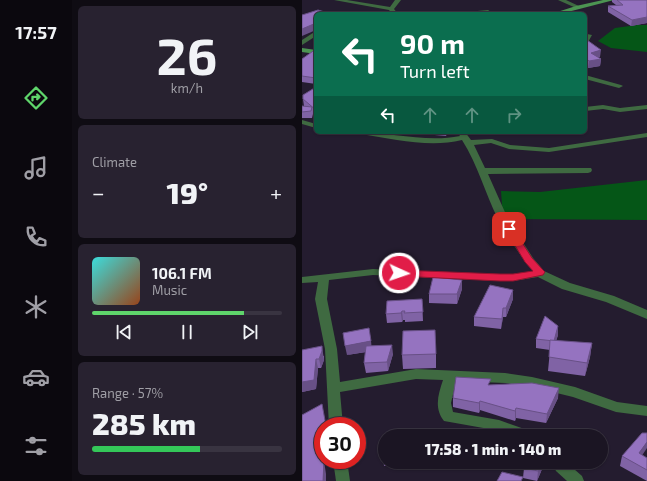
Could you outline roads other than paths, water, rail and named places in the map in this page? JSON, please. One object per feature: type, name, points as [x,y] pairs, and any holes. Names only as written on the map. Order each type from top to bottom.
[{"type":"street","points":[[338,0],[393,12],[398,0]]},
{"type":"street","points":[[562,0],[578,7]]},
{"type":"street","points":[[561,12],[611,0]]},
{"type":"street","points":[[302,43],[314,34]]},
{"type":"street","points":[[587,38],[589,34]]},
{"type":"street","points":[[302,50],[314,52]]},
{"type":"street","points":[[587,78],[618,86]]},
{"type":"street","points":[[587,109],[603,107],[620,110],[647,107]]},
{"type":"street","points":[[302,122],[314,125]]},
{"type":"street","points":[[379,134],[442,141],[456,140],[465,137],[492,141],[509,147],[549,150],[647,134]]},
{"type":"street","points":[[465,137],[503,218],[528,260],[540,272],[552,280],[566,286],[610,299],[647,315]]},
{"type":"street","points":[[482,171],[588,170]]},
{"type":"street","points":[[302,280],[374,272],[513,278],[540,272]]},
{"type":"street","points":[[324,277],[320,299],[331,349],[335,417]]},
{"type":"street","points":[[333,388],[416,374],[505,378],[532,382],[574,392],[616,408],[647,411]]},
{"type":"street","points":[[451,375],[443,408],[449,417],[484,422],[510,429]]},
{"type":"street","points":[[342,469],[344,481]]},
{"type":"street","points":[[563,469],[577,481]]}]
